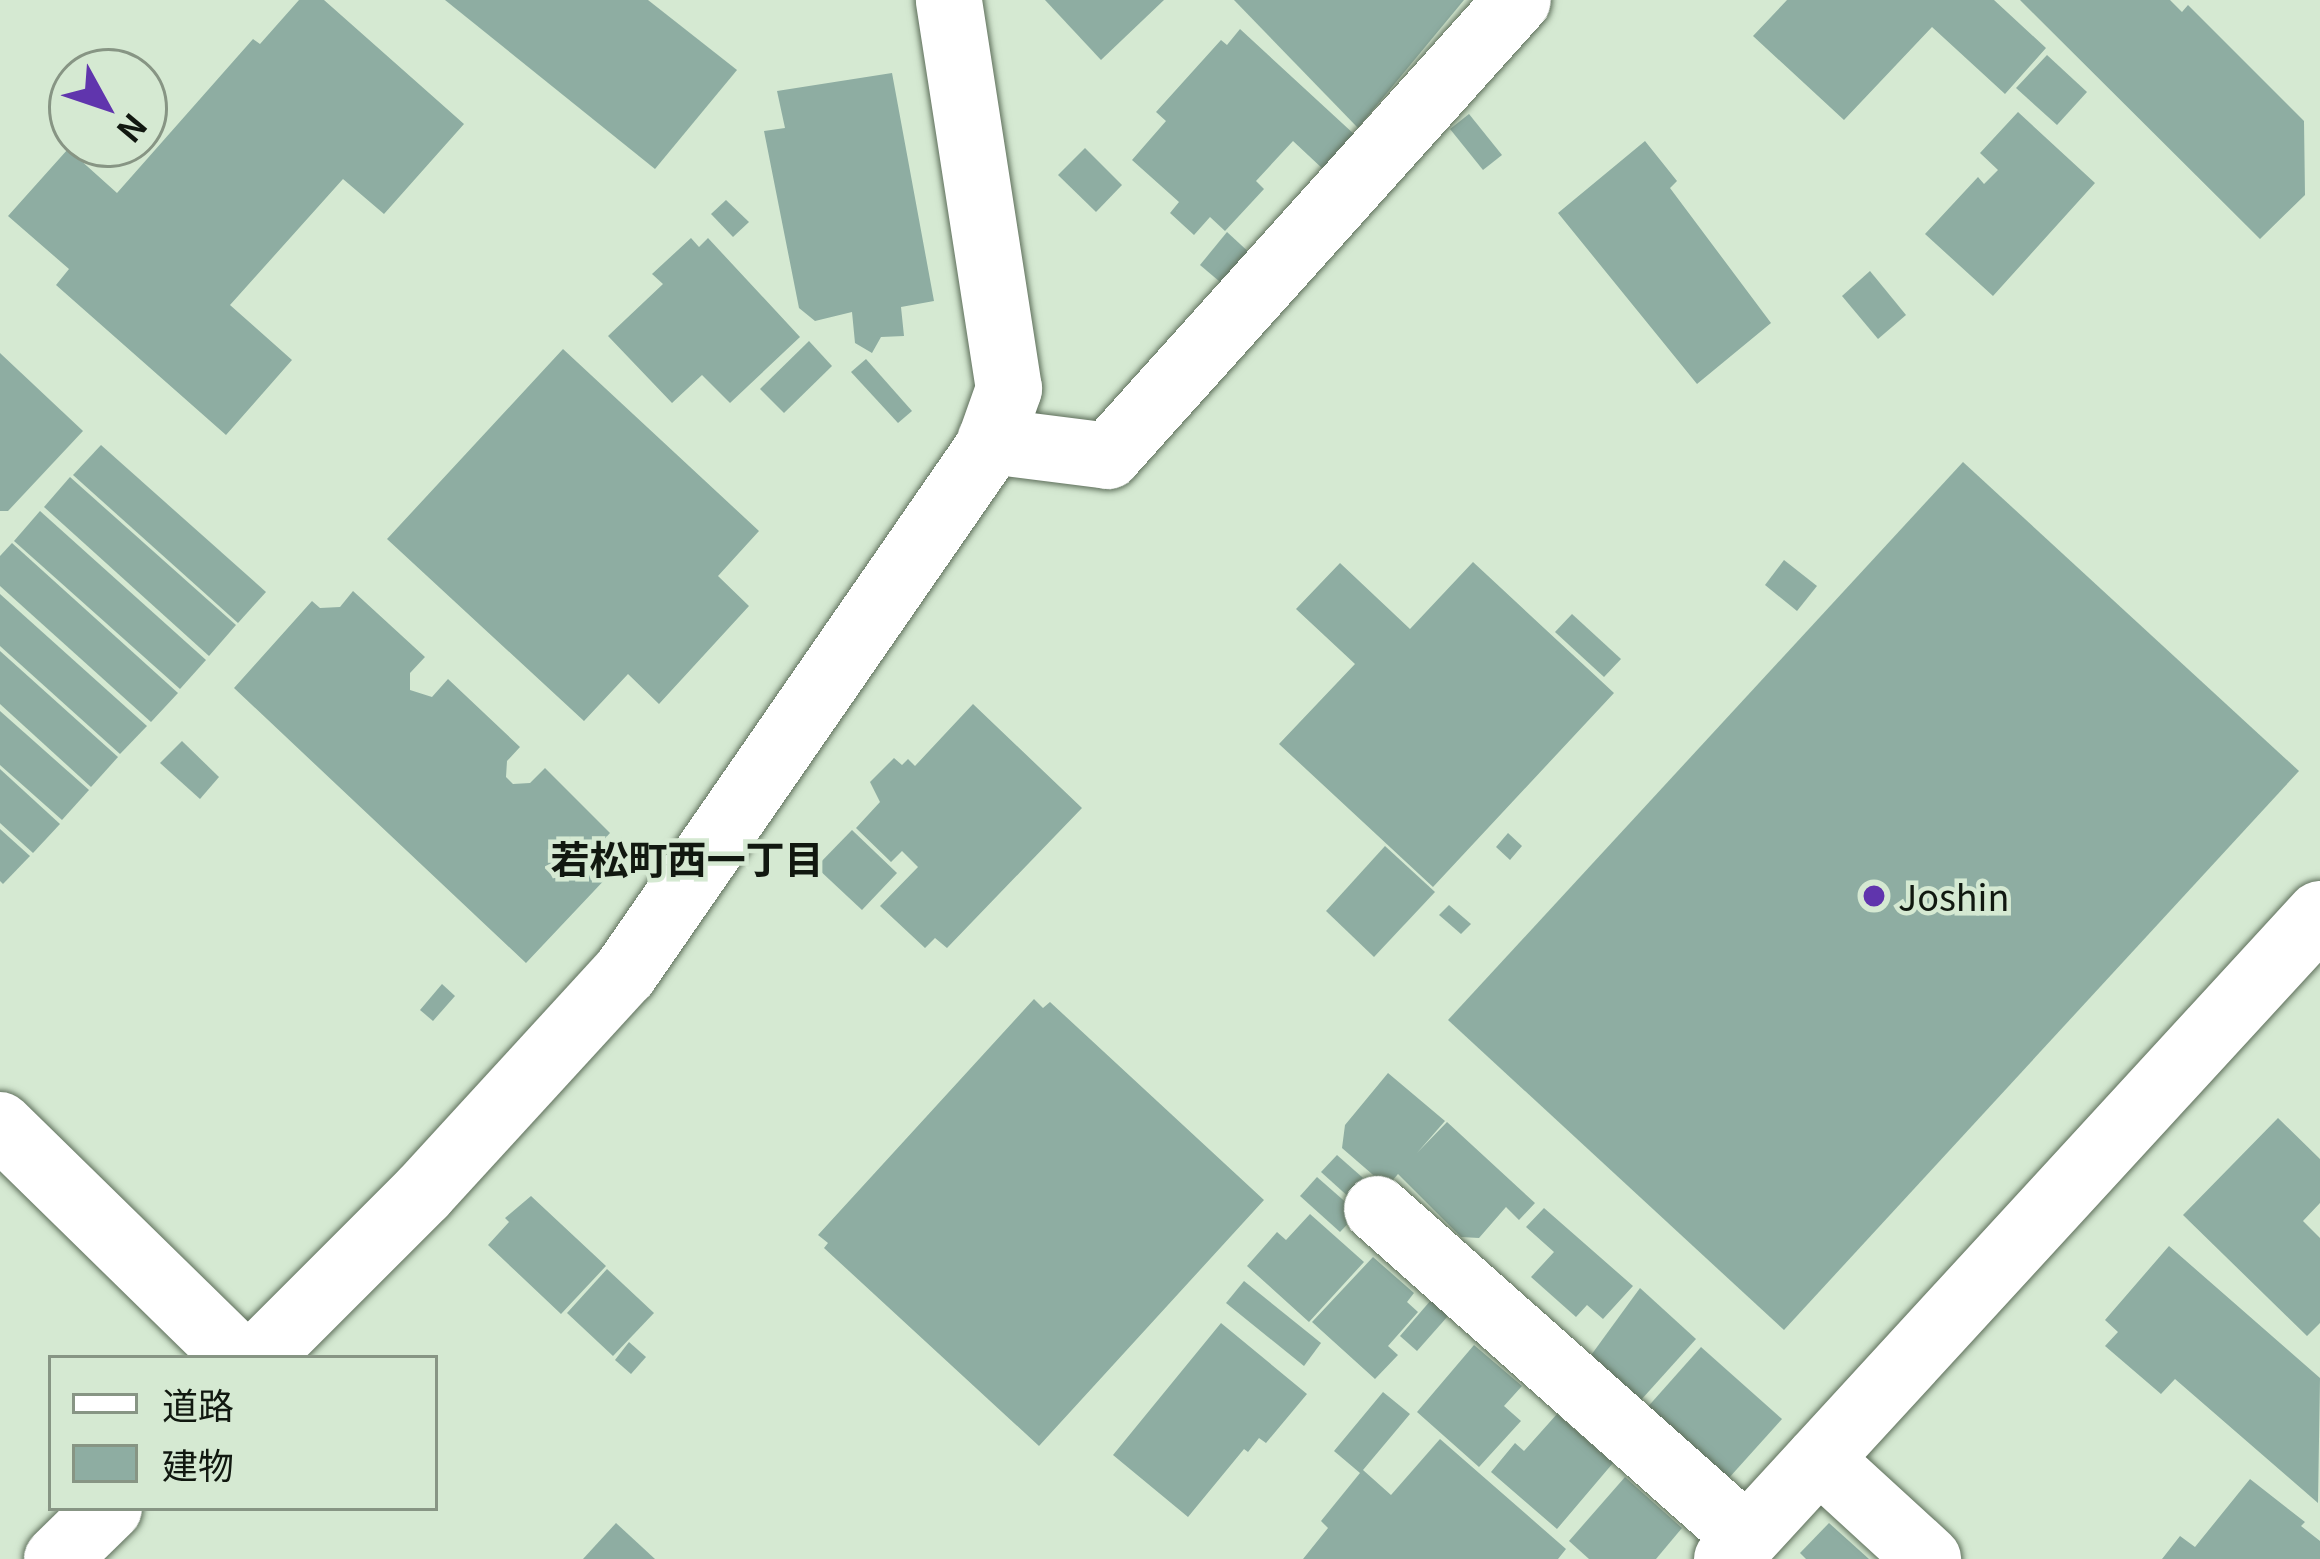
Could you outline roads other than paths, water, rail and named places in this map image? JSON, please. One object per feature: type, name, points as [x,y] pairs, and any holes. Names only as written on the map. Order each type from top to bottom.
[{"type":"street","points":[[261,1355],[424,1192],[625,973],[990,441],[1009,389],[949,0]]},
{"type":"street","points":[[990,441],[1108,456],[1518,0]]},
{"type":"street","points":[[1377,1209],[1737,1548],[2320,914]]},
{"type":"street","points":[[0,1125],[235,1355]]},
{"type":"street","points":[[1819,1459],[1928,1559]]},
{"type":"street","points":[[57,1559],[106,1511]]},
{"type":"place","name":"Joshin","points":[[1874,896]]},
{"type":"district","name":"若松町西一丁目","points":[[687,857]]}]
